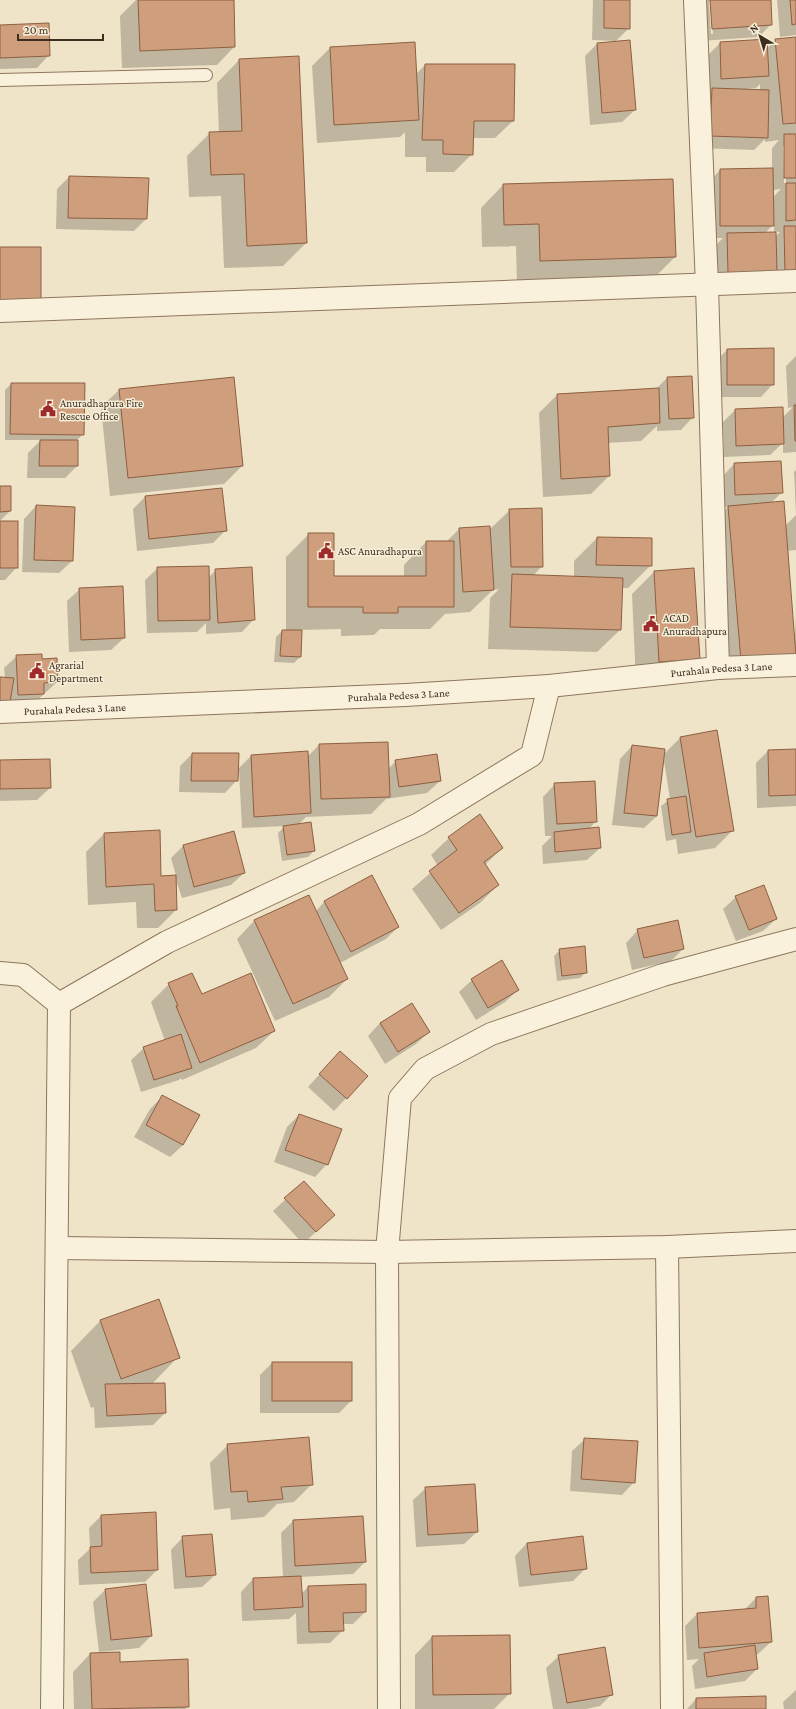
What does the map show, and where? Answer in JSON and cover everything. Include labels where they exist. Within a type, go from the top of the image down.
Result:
[{"type":"street","points":[[695,0],[707,285],[718,668]]},
{"type":"street","points":[[0,311],[796,281]]},
{"type":"street","name":"Purahala Pedesa 3 Lane","points":[[0,712],[406,695],[549,686],[718,668],[796,665]]},
{"type":"street","points":[[59,1004],[167,942],[419,824],[532,755],[549,686]]},
{"type":"street","points":[[389,1709],[387,1252],[400,1098],[425,1068],[491,1034],[663,975],[796,939]]},
{"type":"street","points":[[0,974],[23,975],[59,1004]]},
{"type":"street","points":[[52,1709],[58,1248],[59,1004]]},
{"type":"street","points":[[58,1248],[387,1252],[667,1247],[796,1241]]},
{"type":"street","points":[[667,1247],[672,1709]]},
{"type":"lane","points":[[0,80],[206,75]]},
{"type":"building","points":[[138,0],[234,0],[235,47],[140,51]]},
{"type":"building","points":[[604,0],[630,0],[630,29],[604,28]]},
{"type":"building","points":[[710,0],[771,0],[772,25],[712,29]]},
{"type":"building","points":[[790,0],[796,0],[796,24],[792,25]]},
{"type":"building","points":[[49,23],[50,56],[0,58],[0,25]]},
{"type":"building","points":[[796,37],[796,123],[783,124],[775,39]]},
{"type":"building","points":[[767,39],[769,76],[721,79],[720,42]]},
{"type":"building","points":[[630,40],[636,110],[602,113],[597,43]]},
{"type":"building","points":[[415,42],[419,120],[334,125],[330,47]]},
{"type":"building","points":[[299,56],[307,243],[247,246],[244,174],[211,175],[209,132],[242,131],[239,59]]},
{"type":"building","points":[[425,64],[515,64],[514,121],[474,121],[473,155],[443,154],[443,140],[422,140]]},
{"type":"building","points":[[712,88],[769,90],[768,138],[710,136]]},
{"type":"building","points":[[784,134],[796,134],[796,178],[784,178]]},
{"type":"building","points":[[773,168],[774,226],[720,226],[720,169]]},
{"type":"building","points":[[69,176],[149,178],[147,219],[68,218]]},
{"type":"building","points":[[673,179],[676,257],[540,261],[539,224],[504,225],[503,184]]},
{"type":"building","points":[[786,183],[796,183],[796,220],[786,221]]},
{"type":"building","points":[[784,226],[796,226],[796,273],[785,274]]},
{"type":"building","points":[[776,232],[777,272],[728,273],[727,233]]},
{"type":"building","points":[[0,247],[41,247],[41,301],[0,302]]},
{"type":"building","points":[[774,348],[774,385],[727,385],[727,349]]},
{"type":"building","points":[[692,376],[694,418],[669,419],[667,377]]},
{"type":"building","points":[[234,377],[243,466],[128,478],[119,389]]},
{"type":"building","name":"Anuradhapura Fire Rescue Office","points":[[11,383],[85,383],[84,435],[10,434]]},
{"type":"building","points":[[659,388],[660,423],[608,427],[610,476],[561,479],[557,394]]},
{"type":"building","points":[[794,405],[796,405],[796,441],[795,441]]},
{"type":"building","points":[[783,407],[784,444],[736,446],[735,409]]},
{"type":"building","name":"Anuradhapura Fire Rescue Office","points":[[40,440],[78,440],[78,466],[39,466]]},
{"type":"building","points":[[781,461],[783,493],[735,495],[734,463]]},
{"type":"building","points":[[0,486],[11,486],[11,511],[0,512]]},
{"type":"building","points":[[222,488],[227,531],[149,539],[145,496]]},
{"type":"building","points":[[784,501],[796,656],[741,661],[728,506]]},
{"type":"building","points":[[36,505],[75,507],[73,561],[34,560]]},
{"type":"building","points":[[542,508],[543,567],[511,567],[509,509]]},
{"type":"building","points":[[0,521],[18,521],[18,568],[0,568]]},
{"type":"building","points":[[490,526],[494,590],[463,592],[459,528]]},
{"type":"building","points":[[308,533],[334,533],[334,576],[426,576],[426,541],[454,541],[454,607],[398,607],[398,613],[363,613],[363,607],[308,607]]},
{"type":"building","points":[[597,537],[652,538],[652,566],[596,565]]},
{"type":"building","points":[[209,566],[210,620],[158,621],[157,567]]},
{"type":"building","points":[[252,567],[255,620],[218,623],[215,569]]},
{"type":"building","points":[[694,568],[700,659],[659,662],[654,571]]},
{"type":"building","points":[[512,574],[623,578],[621,630],[510,627]]},
{"type":"building","points":[[123,586],[125,638],[81,640],[79,588]]},
{"type":"building","points":[[282,630],[302,630],[301,657],[280,656]]},
{"type":"building","name":"Agrarial Department","points":[[42,654],[42,659],[57,658],[58,682],[44,683],[44,694],[18,695],[16,655]]},
{"type":"building","points":[[0,677],[14,678],[10,702],[0,701]]},
{"type":"building","points":[[717,730],[734,831],[696,837],[680,737]]},
{"type":"building","points":[[388,742],[390,797],[321,799],[319,744]]},
{"type":"building","points":[[632,745],[665,749],[657,816],[624,813]]},
{"type":"building","points":[[796,749],[796,795],[769,796],[768,750]]},
{"type":"building","points":[[308,751],[311,813],[254,817],[251,755]]},
{"type":"building","points":[[192,753],[239,753],[238,781],[191,781]]},
{"type":"building","points":[[437,754],[441,781],[399,787],[395,760]]},
{"type":"building","points":[[50,759],[51,788],[0,789],[0,760]]},
{"type":"building","points":[[595,781],[597,822],[557,824],[554,783]]},
{"type":"building","points":[[686,796],[691,832],[672,835],[667,799]]},
{"type":"building","points":[[480,814],[503,848],[484,862],[499,885],[459,913],[429,871],[457,850],[448,837]]},
{"type":"building","points":[[311,822],[315,851],[287,855],[283,826]]},
{"type":"building","points":[[599,827],[601,848],[555,852],[554,832]]},
{"type":"building","points":[[160,830],[161,876],[176,875],[177,910],[155,911],[154,884],[106,887],[104,833]]},
{"type":"building","points":[[234,831],[245,873],[194,887],[183,845]]},
{"type":"building","points":[[372,875],[399,927],[351,952],[324,901]]},
{"type":"building","points":[[764,885],[777,919],[749,930],[735,896]]},
{"type":"building","points":[[309,895],[348,979],[293,1004],[254,920]]},
{"type":"building","points":[[678,920],[684,949],[644,958],[637,929]]},
{"type":"building","points":[[585,946],[587,973],[562,976],[559,949]]},
{"type":"building","points":[[502,960],[519,990],[488,1008],[471,979]]},
{"type":"building","points":[[192,973],[202,994],[251,973],[275,1031],[200,1063],[168,983]]},
{"type":"building","points":[[412,1003],[430,1032],[398,1052],[380,1023]]},
{"type":"building","points":[[181,1034],[192,1068],[154,1080],[143,1047]]},
{"type":"building","points":[[340,1051],[368,1076],[347,1099],[319,1074]]},
{"type":"building","points":[[162,1095],[200,1115],[183,1145],[146,1125]]},
{"type":"building","points":[[299,1114],[342,1129],[328,1165],[285,1150]]},
{"type":"building","points":[[304,1181],[335,1215],[316,1232],[284,1198]]},
{"type":"building","points":[[159,1299],[180,1358],[121,1379],[100,1320]]},
{"type":"building","points":[[272,1362],[352,1362],[352,1401],[272,1401]]},
{"type":"building","points":[[165,1383],[166,1413],[107,1416],[105,1384]]},
{"type":"building","points":[[309,1437],[313,1485],[281,1487],[283,1499],[248,1502],[247,1491],[231,1492],[227,1444]]},
{"type":"building","points":[[584,1438],[638,1441],[635,1483],[581,1479]]},
{"type":"building","points":[[475,1484],[478,1532],[428,1535],[425,1487]]},
{"type":"building","points":[[156,1512],[158,1570],[91,1573],[90,1547],[102,1546],[101,1515]]},
{"type":"building","points":[[363,1516],[366,1562],[295,1566],[293,1520]]},
{"type":"building","points":[[212,1534],[216,1575],[186,1577],[182,1536]]},
{"type":"building","points":[[583,1536],[587,1569],[531,1575],[527,1543]]},
{"type":"building","points":[[301,1576],[303,1607],[254,1610],[253,1578]]},
{"type":"building","points":[[146,1584],[152,1636],[111,1640],[105,1589]]},
{"type":"building","points":[[366,1584],[366,1612],[343,1613],[344,1631],[309,1632],[308,1586]]},
{"type":"building","points":[[768,1596],[772,1642],[699,1648],[697,1613],[756,1608],[756,1597]]},
{"type":"building","points":[[510,1635],[511,1694],[433,1695],[432,1636]]},
{"type":"building","points":[[755,1645],[758,1669],[707,1677],[704,1653]]},
{"type":"building","points":[[605,1647],[613,1695],[567,1703],[558,1655]]},
{"type":"building","points":[[120,1652],[120,1662],[188,1659],[189,1707],[92,1709],[90,1653]]},
{"type":"building","points":[[766,1696],[766,1709],[696,1709],[696,1698]]},
{"type":"place","name":"Anuradhapura Fire Rescue Office","points":[[48,409]]},
{"type":"place","name":"ASC Anuradhapura","points":[[326,551]]},
{"type":"place","name":"ACAD Anuradhapura","points":[[651,624]]},
{"type":"place","name":"Agrarial Department","points":[[37,671]]}]
